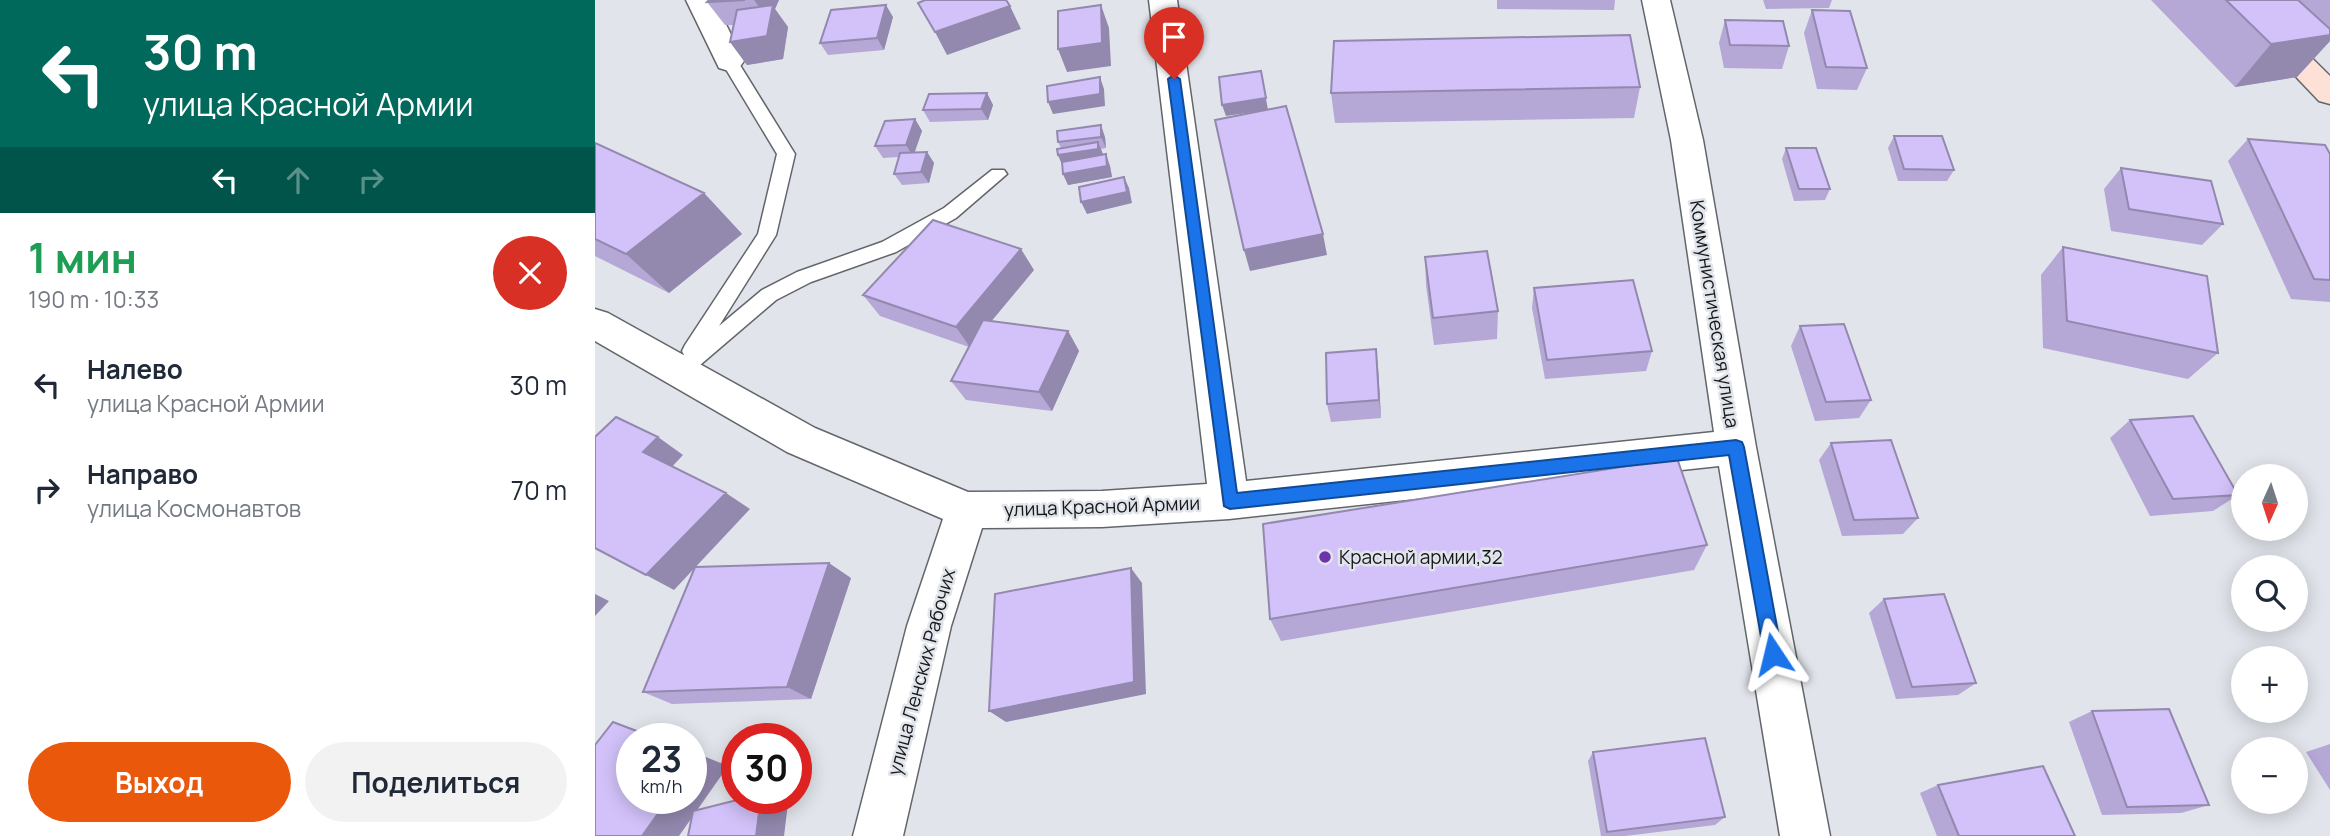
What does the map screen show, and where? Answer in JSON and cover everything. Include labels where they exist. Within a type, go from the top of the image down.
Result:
[{"type":"main road","points":[[2237,0],[2330,94]]},
{"type":"street","points":[[700,0],[729,61]]},
{"type":"street","points":[[1163,0],[1230,501]]},
{"type":"street","name":"Коммунистическая улица","points":[[1656,0],[1687,140],[1736,447],[1805,836]]},
{"type":"street","name":"улица Красной Армии","points":[[595,323],[801,440],[967,510],[1102,509],[1230,501],[1736,447]]},
{"type":"street","name":"улица Ленских Рабочих","points":[[878,836],[929,626],[967,510]]},
{"type":"lane","points":[[679,371],[767,235],[786,154],[729,61]]},
{"type":"lane","points":[[679,371],[769,295],[804,277],[889,247],[950,214],[998,174]]},
{"type":"building","points":[[709,0],[745,0],[707,2]]},
{"type":"building","points":[[925,0],[1006,0],[1010,6],[935,32],[918,3]]},
{"type":"building","points":[[2226,0],[2298,0],[2330,29],[2330,35],[2271,44]]},
{"type":"building","points":[[773,5],[767,36],[730,42],[737,10]]},
{"type":"building","points":[[886,5],[877,38],[820,43],[831,10]]},
{"type":"building","points":[[1101,5],[1102,43],[1058,49],[1058,11]]},
{"type":"building","points":[[1812,10],[1850,11],[1867,68],[1826,67]]},
{"type":"building","points":[[1725,20],[1783,21],[1789,46],[1730,45]]},
{"type":"building","points":[[1630,35],[1640,87],[1331,93],[1334,41]]},
{"type":"building","points":[[1261,71],[1266,98],[1222,105],[1219,77]]},
{"type":"building","points":[[1100,77],[1100,94],[1048,102],[1047,86]]},
{"type":"building","points":[[987,93],[981,109],[923,110],[929,94]]},
{"type":"building","points":[[1286,106],[1323,234],[1244,250],[1215,120]]},
{"type":"building","points":[[915,119],[906,145],[875,146],[885,121]]},
{"type":"building","points":[[1101,125],[1101,137],[1058,142],[1057,131]]},
{"type":"building","points":[[1894,136],[1942,136],[1954,170],[1904,169]]},
{"type":"building","points":[[2248,139],[2325,145],[2330,154],[2330,280],[2314,279]]},
{"type":"building","points":[[1098,142],[1098,149],[1058,155],[1057,149]]},
{"type":"building","points":[[595,143],[704,193],[626,254],[595,239]]},
{"type":"building","points":[[1786,148],[1816,148],[1830,189],[1799,189]]},
{"type":"building","points":[[927,152],[921,172],[894,174],[900,153]]},
{"type":"building","points":[[1106,154],[1107,166],[1063,174],[1062,162]]},
{"type":"building","points":[[2121,168],[2211,181],[2223,224],[2129,209]]},
{"type":"building","points":[[1124,177],[1127,192],[1081,202],[1079,187]]},
{"type":"building","points":[[933,220],[1021,249],[956,327],[863,295]]},
{"type":"building","points":[[2063,247],[2207,276],[2218,353],[2067,321]]},
{"type":"building","points":[[1487,251],[1498,311],[1433,318],[1425,257]]},
{"type":"building","points":[[1633,280],[1652,351],[1547,360],[1534,288]]},
{"type":"building","points":[[983,320],[1068,331],[1039,392],[951,381]]},
{"type":"building","points":[[1844,324],[1871,400],[1826,402],[1800,326]]},
{"type":"building","points":[[1376,349],[1379,400],[1327,404],[1326,353]]},
{"type":"building","points":[[2193,416],[2231,483],[2231,495],[2173,499],[2130,420]]},
{"type":"building","points":[[616,417],[658,437],[643,452],[726,493],[646,575],[595,548],[595,437]]},
{"type":"building","points":[[1891,440],[1918,518],[1854,520],[1831,443]]},
{"type":"building","points":[[1677,458],[1707,545],[1270,619],[1263,524]]},
{"type":"building","points":[[829,563],[787,687],[643,692],[695,567]]},
{"type":"building","points":[[1131,568],[1134,682],[989,711],[995,594]]},
{"type":"building","points":[[1944,594],[1976,683],[1912,687],[1884,599]]},
{"type":"building","points":[[2169,709],[2209,805],[2127,807],[2092,711]]},
{"type":"building","points":[[613,722],[616,723],[616,814],[658,814],[642,836],[595,836],[595,745]]},
{"type":"building","points":[[1705,738],[1725,817],[1607,832],[1593,752]]},
{"type":"building","points":[[2043,766],[2075,836],[1959,836],[1938,785]]},
{"type":"building","points":[[721,804],[721,814],[759,814],[756,836],[688,836],[692,814],[707,814],[707,808]]},
{"type":"place","name":"Красной армии,32","points":[[1325,557]]},
{"type":"route","points":[[1174,79],[1230,501],[1736,447],[1773,654]]}]
